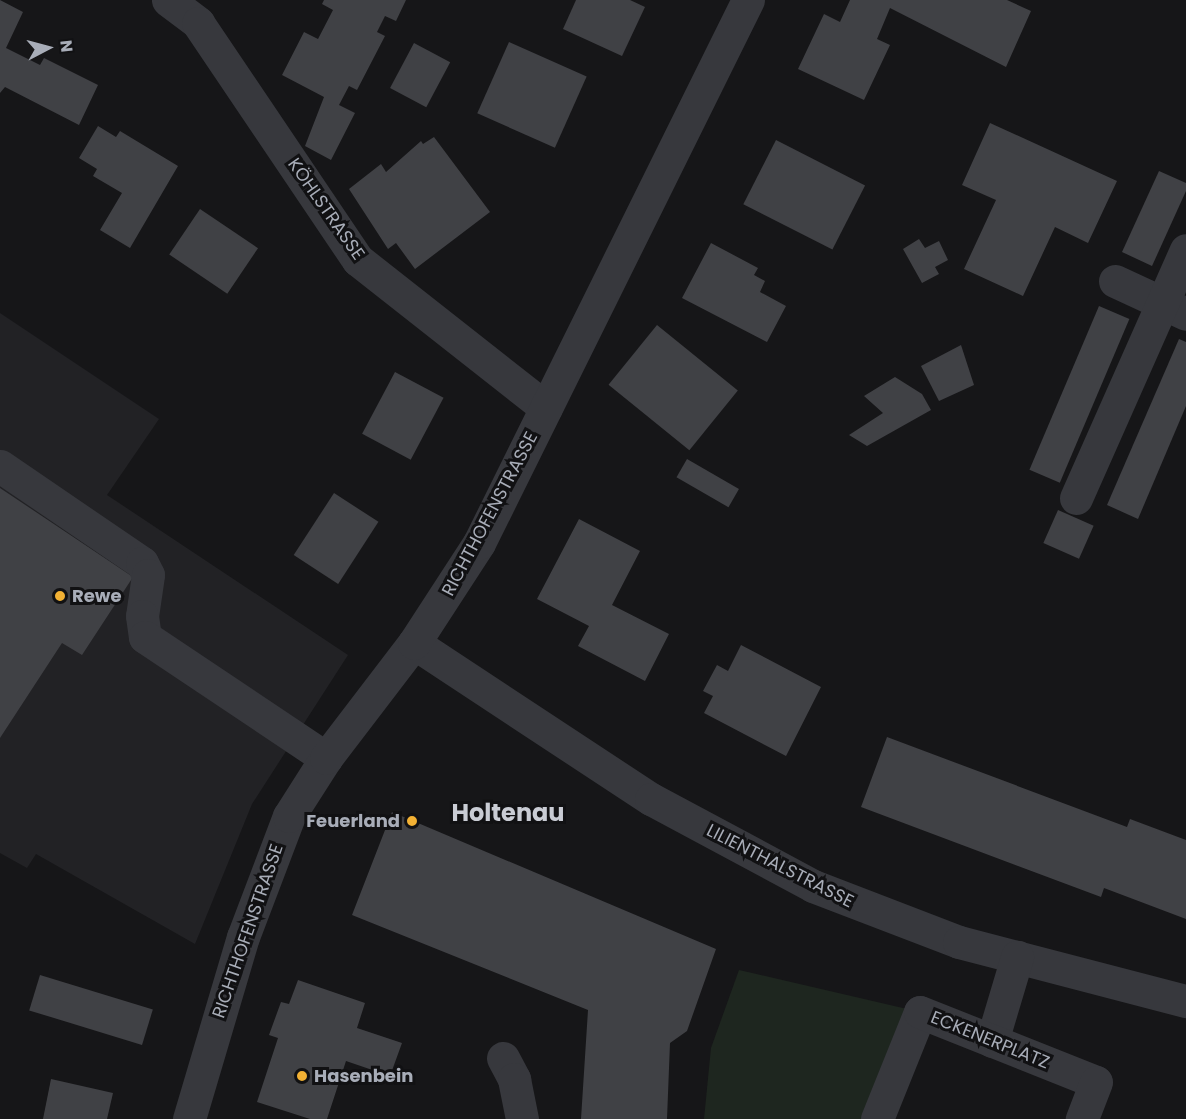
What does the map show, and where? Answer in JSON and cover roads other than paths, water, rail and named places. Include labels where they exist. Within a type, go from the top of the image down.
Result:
[{"type":"street","name":"KÖHLSTRASSE","points":[[168,0],[198,23],[358,260],[546,408]]},
{"type":"street","name":"RICHTHOFENSTRASSE","points":[[189,1119],[270,859],[301,794],[414,643],[478,543],[748,0]]},
{"type":"street","points":[[1076,498],[1174,308],[1186,250]]},
{"type":"street","points":[[1115,281],[1174,308]]},
{"type":"street","points":[[0,466],[142,563],[148,575],[142,616],[145,637],[326,758]]},
{"type":"street","name":"LILIENTHALSTRASSE","points":[[414,643],[651,799],[766,861],[855,905],[1017,957],[1186,1001]]},
{"type":"street","points":[[992,1041],[1017,957]]},
{"type":"street","name":"ECKENERPLATZ","points":[[877,1119],[920,1012],[1096,1082],[1082,1119]]},
{"type":"street","points":[[503,1058],[514,1079],[522,1119]]},
{"type":"place","name":"Rewe","points":[[60,596]]},
{"type":"place","name":"Feuerland","points":[[412,821]]},
{"type":"place","name":"Hasenbein","points":[[302,1076]]},
{"type":"district","name":"Holtenau","points":[[508,813]]}]
